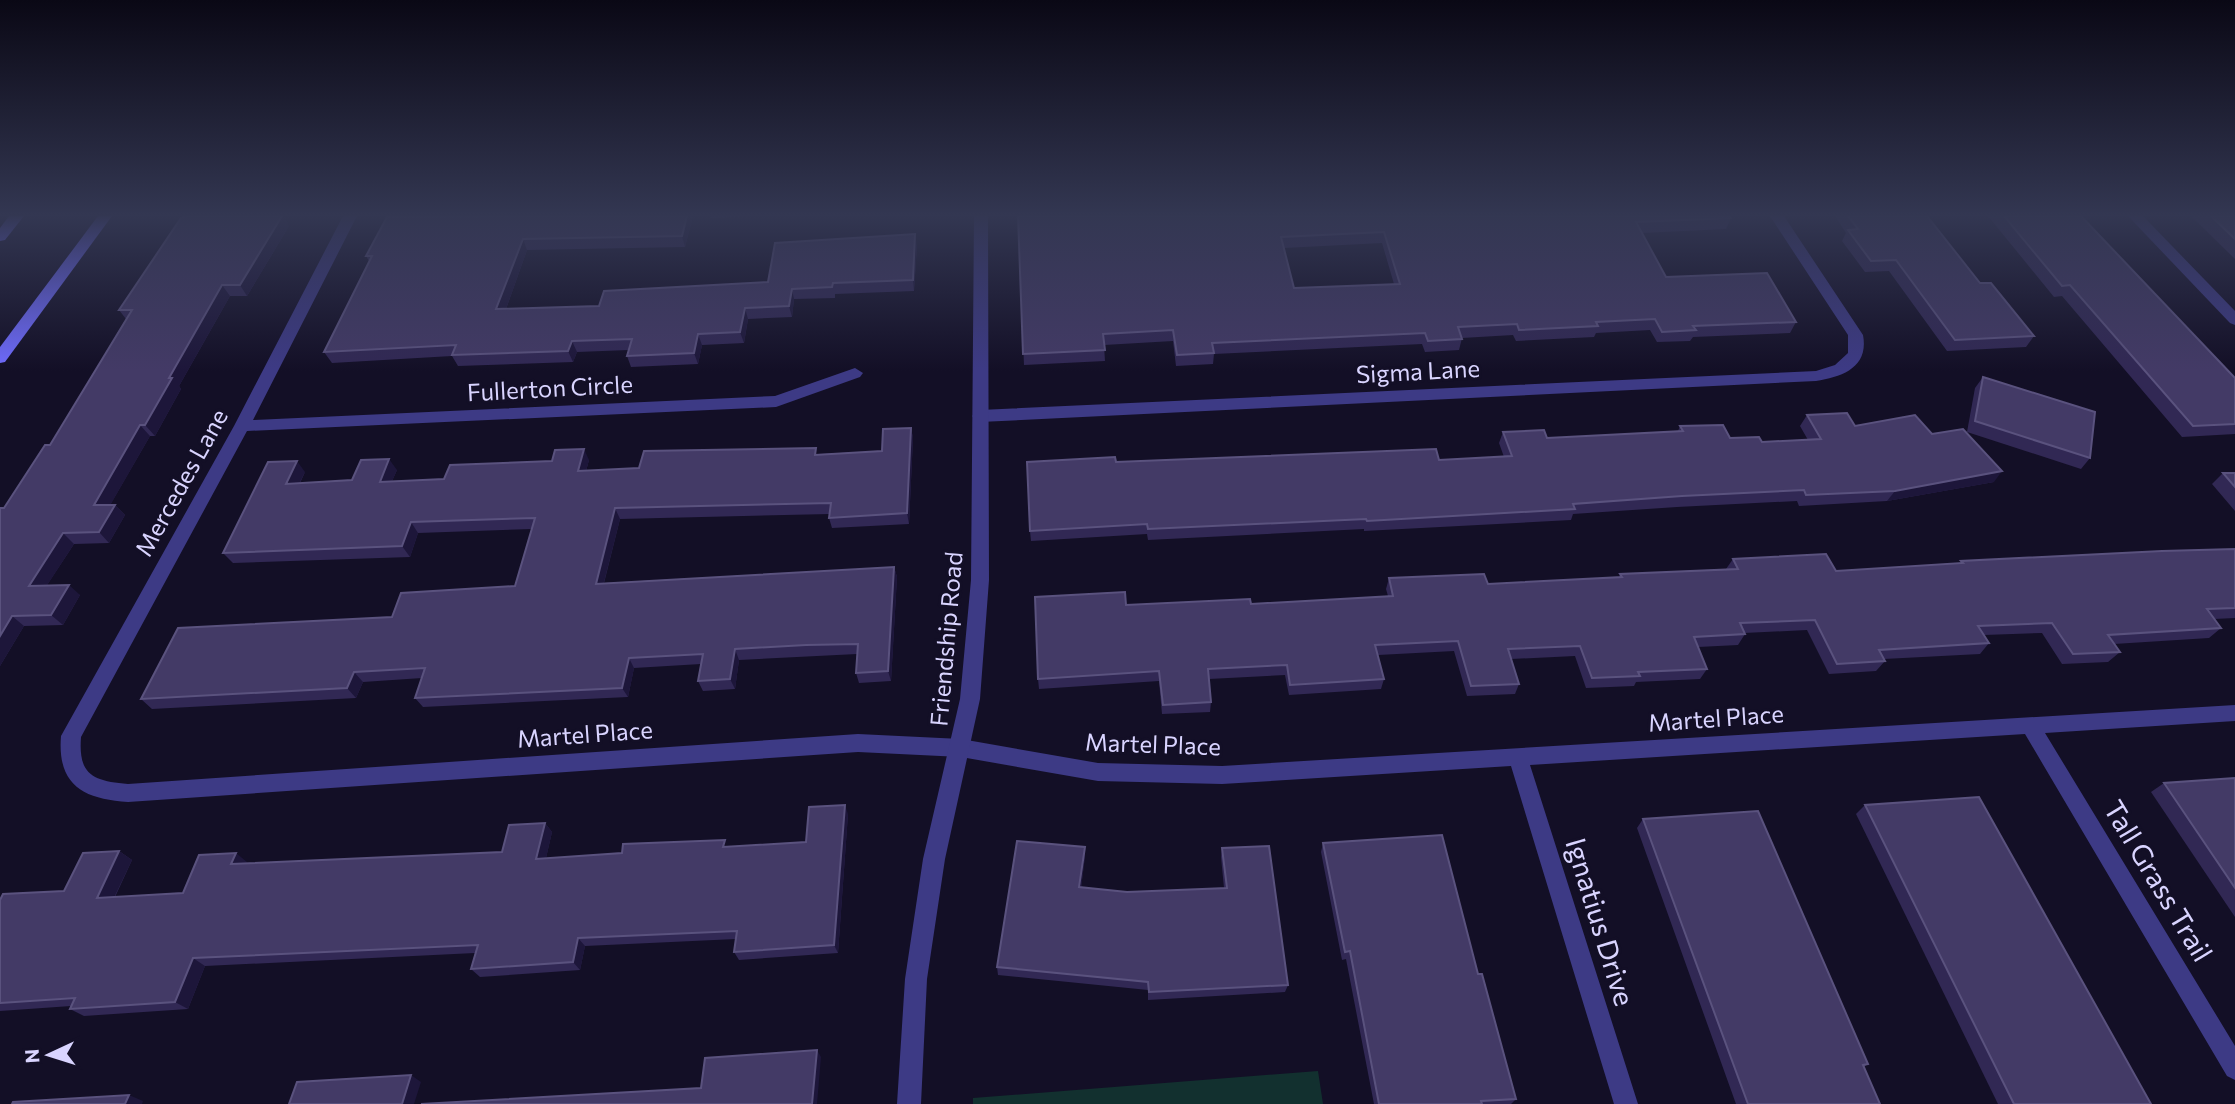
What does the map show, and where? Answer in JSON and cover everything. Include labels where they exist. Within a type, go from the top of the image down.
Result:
[{"type":"main road","points":[[0,358],[67,268]]},
{"type":"street","name":"Mercedes Lane","points":[[75,774],[69,750],[78,722],[242,426],[323,268]]},
{"type":"street","name":"Friendship Road","points":[[909,1104],[916,979],[933,859],[961,748],[970,699],[980,580],[981,268]]},
{"type":"street","name":"Sigma Lane","points":[[980,416],[1815,376],[1835,372],[1853,360],[1858,348],[1852,328],[1812,268]]},
{"type":"street","points":[[2185,268],[2235,320]]},
{"type":"street","name":"Fullerton Circle","points":[[242,426],[776,401],[856,373]]},
{"type":"street","name":"Martel Place","points":[[75,774],[96,789],[128,793],[858,743],[961,748],[1098,772],[1208,774],[2235,713]]},
{"type":"street","name":"Tall Grass Trail","points":[[2030,726],[2235,1068]]},
{"type":"street","name":"Ignatius Drive","points":[[1518,757],[1626,1104]]},
{"type":"green space","points":[[1318,1071],[1323,1104],[973,1104],[973,1098]]},
{"type":"building","points":[[148,268],[251,268],[240,285],[222,285],[145,425],[140,425],[94,505],[115,505],[99,532],[63,533],[29,586],[69,585],[51,615],[12,616],[0,636],[0,508],[4,508],[45,445],[50,445],[132,310],[119,310]]},
{"type":"building","points":[[366,268],[512,268],[496,309],[599,306],[604,291],[768,282],[771,268],[914,268],[913,280],[833,283],[832,287],[792,289],[789,306],[745,308],[740,332],[698,334],[694,353],[627,356],[632,339],[572,341],[568,351],[452,355],[456,345],[324,352]]},
{"type":"building","points":[[1020,268],[1289,268],[1294,288],[1400,284],[1395,268],[1661,268],[1666,277],[1767,273],[1796,322],[1693,326],[1696,330],[1662,332],[1655,319],[1596,322],[1598,326],[1519,330],[1517,324],[1458,327],[1462,339],[1428,341],[1425,333],[1212,343],[1214,353],[1177,355],[1173,330],[1103,334],[1105,350],[1023,354]]},
{"type":"building","points":[[1902,268],[1968,268],[1980,283],[1991,283],[2034,336],[1955,340]]},
{"type":"building","points":[[2047,268],[2130,268],[2235,378],[2235,424],[2193,426],[2070,285],[2062,286]]},
{"type":"building","points":[[1983,377],[2095,412],[2090,458],[1975,421]]},
{"type":"building","points":[[1847,413],[1855,426],[1915,415],[1932,434],[1963,429],[2002,471],[1895,491],[1806,495],[1804,490],[1682,496],[1573,504],[1575,509],[1367,521],[1148,529],[1147,524],[1030,531],[1027,462],[1115,457],[1116,462],[1436,449],[1439,460],[1512,456],[1503,432],[1544,430],[1547,438],[1683,431],[1680,426],[1723,425],[1730,438],[1759,437],[1762,442],[1821,439],[1807,415]]},
{"type":"building","points":[[911,428],[907,513],[829,518],[831,503],[615,508],[596,584],[894,567],[888,671],[856,673],[858,644],[806,645],[735,649],[730,679],[698,681],[703,654],[629,658],[622,688],[415,698],[425,668],[354,672],[347,688],[141,699],[178,628],[392,617],[401,593],[515,586],[535,518],[411,522],[402,546],[223,553],[268,462],[297,461],[286,484],[352,480],[361,460],[389,459],[380,482],[444,479],[450,465],[552,461],[555,450],[584,449],[578,471],[639,468],[644,451],[816,448],[815,455],[882,451],[883,429]]},
{"type":"building","points":[[2223,473],[2235,473],[2235,487]]},
{"type":"building","points":[[2235,549],[2235,608],[2207,609],[2221,628],[2108,635],[2120,652],[2073,654],[2052,623],[1978,626],[1989,643],[1879,650],[1885,661],[1837,664],[1815,620],[1740,623],[1745,634],[1694,637],[1707,669],[1638,672],[1640,676],[1592,678],[1580,646],[1508,649],[1519,684],[1471,686],[1458,641],[1375,645],[1384,679],[1290,685],[1287,665],[1208,669],[1211,702],[1163,705],[1159,671],[1038,679],[1035,597],[1125,592],[1126,605],[1250,599],[1251,604],[1393,596],[1389,578],[1484,574],[1488,584],[1738,569],[1733,559],[1826,554],[1836,571],[1963,563],[1961,561]]},
{"type":"building","points":[[2235,778],[2235,888],[2164,783]]},
{"type":"building","points":[[1979,797],[2151,1104],[2014,1104],[1865,805]]},
{"type":"building","points":[[845,805],[834,945],[734,952],[737,931],[578,938],[573,962],[471,969],[478,945],[193,958],[175,1002],[70,1009],[75,998],[0,1003],[0,900],[3,894],[64,891],[83,853],[119,851],[97,898],[183,893],[199,855],[236,853],[231,864],[502,852],[509,825],[545,823],[536,859],[622,853],[623,844],[725,840],[723,847],[806,842],[809,807]]},
{"type":"building","points":[[1758,811],[1868,1064],[1863,1065],[1880,1104],[1748,1104],[1643,819]]},
{"type":"building","points":[[1442,835],[1478,974],[1482,974],[1516,1099],[1481,1101],[1482,1104],[1379,1104],[1350,951],[1345,952],[1323,843]]},
{"type":"building","points":[[1017,841],[1085,847],[1079,887],[1127,892],[1227,888],[1222,848],[1269,846],[1288,985],[1149,992],[1148,982],[997,967]]},
{"type":"building","points":[[817,1050],[812,1104],[421,1104],[701,1088],[705,1058]]},
{"type":"building","points":[[411,1075],[402,1104],[289,1104],[297,1082]]},
{"type":"building","points":[[129,1095],[125,1104],[12,1104],[13,1102]]}]
